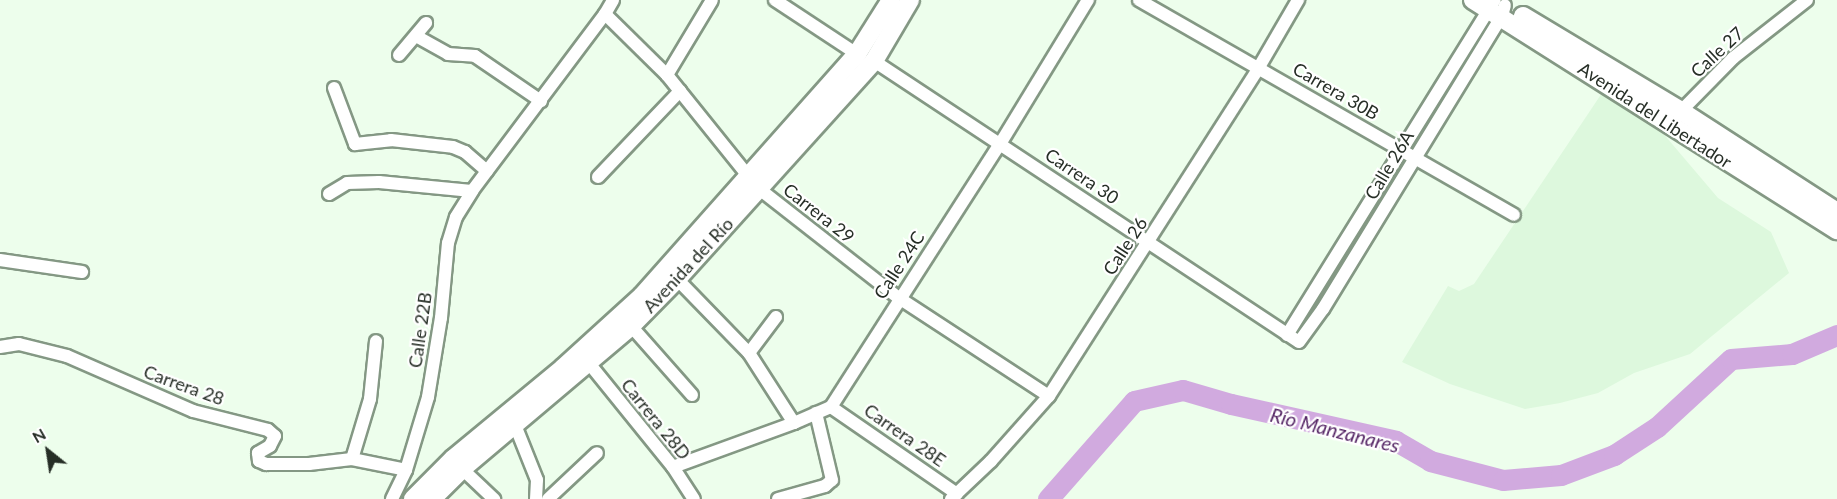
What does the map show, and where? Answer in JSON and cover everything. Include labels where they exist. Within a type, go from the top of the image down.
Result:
[{"type":"main road","name":"Avenida del Río","points":[[866,57],[891,0]]},
{"type":"main road","name":"Avenida del Río","points":[[413,499],[457,464],[642,296],[754,183],[866,57],[910,0]]},
{"type":"main road","name":"Avenida del Libertador","points":[[1473,0],[1498,6],[1681,111],[1807,202],[1837,230]]},
{"type":"main road","name":"Avenida del Libertador","points":[[1498,6],[1807,202],[1837,212]]},
{"type":"main road","name":"Avenida del Río","points":[[432,499],[457,464],[515,425],[631,326],[678,279],[754,183]]},
{"type":"street","name":"Calle 22B","points":[[392,499],[406,470],[428,397],[441,318],[448,243],[456,217],[472,191],[541,101],[613,0]]},
{"type":"street","points":[[667,75],[712,0]]},
{"type":"street","name":"Carrera 30","points":[[775,0],[1000,144],[1299,342]]},
{"type":"street","name":"Calle 24C","points":[[831,407],[1000,144],[1088,0]]},
{"type":"street","name":"Carrera 30B","points":[[1139,0],[1514,215]]},
{"type":"street","name":"Calle 26","points":[[954,497],[1049,396],[1149,242],[1259,67],[1298,0]]},
{"type":"street","name":"Calle 27","points":[[1681,111],[1733,58],[1807,0]]},
{"type":"street","name":"Calle 26A","points":[[1287,335],[1402,150],[1498,6]]},
{"type":"street","name":"Calle 26A","points":[[1299,342],[1323,309],[1415,157],[1498,6]]},
{"type":"street","name":"Carrera 29","points":[[605,14],[667,75],[754,183],[899,298],[1049,396]]},
{"type":"street","points":[[399,55],[426,23]]},
{"type":"street","points":[[416,36],[448,54],[475,56],[541,101]]},
{"type":"street","points":[[334,88],[355,144],[391,140],[453,147],[465,152],[487,171]]},
{"type":"street","points":[[598,177],[680,91]]},
{"type":"street","points":[[329,194],[347,183],[379,183],[472,191]]},
{"type":"street","points":[[0,260],[82,272]]},
{"type":"street","points":[[678,279],[749,353],[794,423]]},
{"type":"street","points":[[749,353],[776,317]]},
{"type":"street","points":[[631,326],[692,395]]},
{"type":"street","points":[[376,341],[370,399],[352,459],[406,470]]},
{"type":"street","name":"Carrera 28","points":[[0,347],[19,344],[67,356],[193,411],[268,430],[275,436],[270,446],[258,453],[259,461],[266,464],[309,464],[352,459]]},
{"type":"street","name":"Carrera 28D","points":[[588,362],[673,466],[694,499]]},
{"type":"street","points":[[673,466],[794,423],[831,407]]},
{"type":"street","name":"Carrera 28E","points":[[831,407],[954,497]]},
{"type":"street","points":[[778,499],[825,486],[832,480],[816,413]]},
{"type":"street","points":[[515,425],[537,480],[536,499]]},
{"type":"street","points":[[548,499],[597,453]]},
{"type":"street","points":[[457,464],[494,499]]},
{"type":"shaded area","points":[[1604,90],[1656,125],[1718,198],[1771,232],[1789,273],[1690,354],[1634,373],[1598,393],[1560,403],[1525,409],[1450,384],[1402,362],[1448,286],[1459,291],[1474,284]]},
{"type":"waterway","name":"Río Manzanares","points":[[1048,499],[1134,401],[1183,390],[1231,404],[1396,441],[1430,461],[1503,480],[1561,475],[1614,455],[1657,427],[1731,359],[1792,354],[1837,335]]}]
